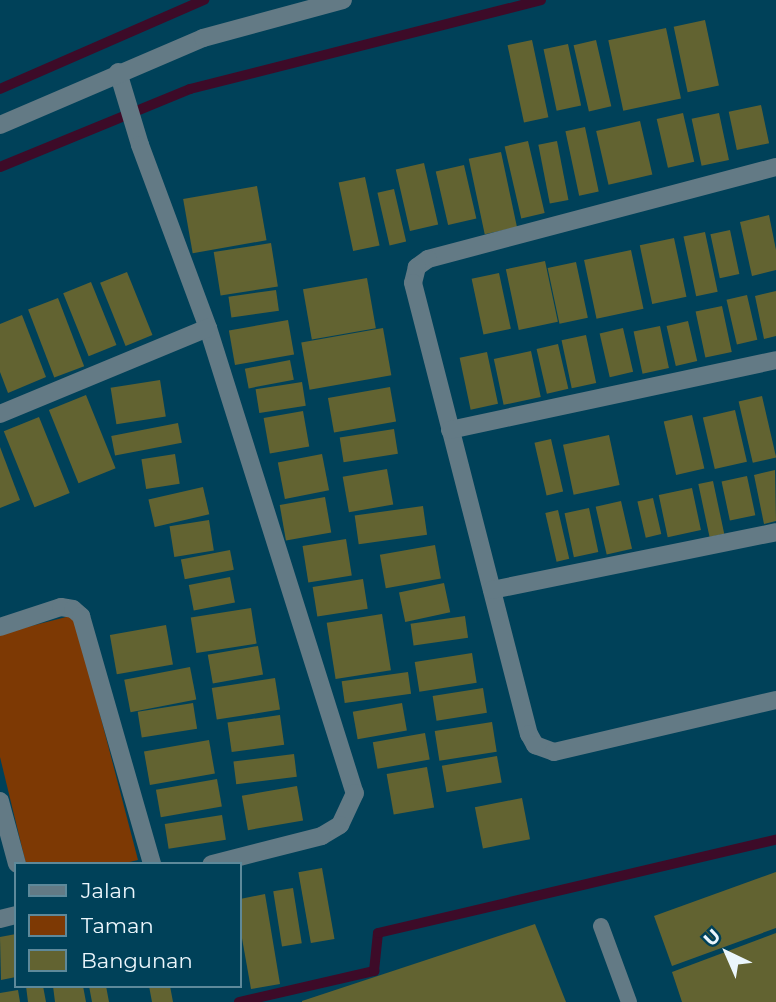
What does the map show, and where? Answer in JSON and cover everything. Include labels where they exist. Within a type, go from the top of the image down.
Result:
[{"type":"street","points":[[0,125],[118,72],[203,38],[343,0]]},
{"type":"street","points":[[118,72],[140,145],[208,328],[355,793],[340,825],[322,836],[220,862]]},
{"type":"street","points":[[776,167],[422,262],[414,272],[413,283],[529,734],[535,745],[545,751],[554,752],[776,700]]},
{"type":"street","points":[[0,414],[208,328]]},
{"type":"street","points":[[450,430],[776,360]]},
{"type":"street","points":[[492,590],[776,532]]},
{"type":"street","points":[[0,627],[61,607],[73,609],[82,615],[151,862]]},
{"type":"street","points":[[0,801],[16,862]]},
{"type":"lane","points":[[601,926],[629,1002]]},
{"type":"green space","points":[[74,615],[138,860],[26,862],[0,757],[0,634]]},
{"type":"building","points":[[705,20],[719,86],[688,92],[674,27]]},
{"type":"building","points":[[666,28],[681,98],[623,111],[608,40]]},
{"type":"building","points":[[532,40],[548,117],[524,122],[508,45]]},
{"type":"building","points":[[596,40],[611,106],[589,111],[574,45]]},
{"type":"building","points":[[568,44],[581,106],[557,111],[544,49]]},
{"type":"building","points":[[761,105],[769,143],[737,150],[729,112]]},
{"type":"building","points":[[683,113],[694,162],[668,168],[657,119]]},
{"type":"building","points":[[719,113],[729,160],[702,166],[692,119]]},
{"type":"building","points":[[640,121],[652,175],[609,185],[596,131]]},
{"type":"building","points":[[585,127],[599,192],[579,196],[565,131]]},
{"type":"building","points":[[528,141],[545,213],[521,219],[505,146]]},
{"type":"building","points":[[557,141],[568,200],[550,204],[538,145]]},
{"type":"building","points":[[501,152],[517,227],[485,234],[469,159]]},
{"type":"building","points":[[424,163],[438,224],[410,231],[396,170]]},
{"type":"building","points":[[464,165],[476,219],[448,225],[436,172]]},
{"type":"building","points":[[365,177],[380,245],[353,251],[339,183]]},
{"type":"building","points":[[257,186],[267,240],[193,253],[183,199]]},
{"type":"building","points":[[394,189],[406,242],[390,245],[377,193]]},
{"type":"building","points":[[769,215],[776,250],[776,270],[752,276],[740,222]]},
{"type":"building","points":[[730,230],[739,274],[720,278],[710,234]]},
{"type":"building","points":[[705,232],[718,292],[696,296],[683,237]]},
{"type":"building","points":[[674,238],[686,297],[652,304],[640,245]]},
{"type":"building","points":[[271,243],[278,286],[221,296],[214,252]]},
{"type":"building","points":[[631,250],[643,309],[597,319],[584,260]]},
{"type":"building","points":[[545,261],[558,322],[519,330],[506,269]]},
{"type":"building","points":[[576,262],[588,318],[559,324],[548,268]]},
{"type":"building","points":[[127,272],[152,335],[126,346],[100,283]]},
{"type":"building","points":[[499,273],[511,329],[483,335],[472,279]]},
{"type":"building","points":[[367,278],[376,328],[312,340],[303,289]]},
{"type":"building","points":[[91,282],[116,345],[89,356],[63,293]]},
{"type":"building","points":[[276,290],[279,311],[231,317],[228,297]]},
{"type":"building","points":[[776,291],[776,336],[764,339],[755,296]]},
{"type":"building","points":[[747,295],[757,340],[737,345],[727,300]]},
{"type":"building","points":[[58,298],[84,366],[54,378],[28,309]]},
{"type":"building","points":[[722,306],[732,352],[705,358],[696,312]]},
{"type":"building","points":[[22,315],[46,377],[8,393],[0,372],[0,324]]},
{"type":"building","points":[[288,320],[294,354],[235,365],[229,330]]},
{"type":"building","points":[[688,321],[697,361],[676,366],[667,326]]},
{"type":"building","points":[[660,326],[669,368],[643,374],[634,332]]},
{"type":"building","points":[[383,328],[391,375],[310,390],[301,342]]},
{"type":"building","points":[[623,328],[633,372],[610,377],[600,333]]},
{"type":"building","points":[[586,335],[596,383],[572,388],[562,340]]},
{"type":"building","points":[[558,344],[568,389],[547,394],[537,349]]},
{"type":"building","points":[[531,351],[541,397],[504,405],[494,359]]},
{"type":"building","points":[[487,352],[498,404],[471,410],[460,358]]},
{"type":"building","points":[[290,360],[294,380],[249,388],[245,369]]},
{"type":"building","points":[[160,380],[166,417],[116,424],[111,388]]},
{"type":"building","points":[[302,382],[306,406],[259,413],[256,389]]},
{"type":"building","points":[[390,387],[396,421],[334,432],[328,398]]},
{"type":"building","points":[[86,395],[116,468],[79,483],[49,410]]},
{"type":"building","points":[[762,396],[776,457],[753,463],[739,401]]},
{"type":"building","points":[[735,410],[747,462],[715,469],[703,417]]},
{"type":"building","points":[[303,411],[309,446],[270,453],[264,418]]},
{"type":"building","points":[[692,415],[704,469],[676,475],[664,422]]},
{"type":"building","points":[[39,417],[70,493],[34,507],[4,431]]},
{"type":"building","points":[[178,423],[182,443],[115,456],[111,436]]},
{"type":"building","points":[[394,429],[398,454],[344,462],[340,438]]},
{"type":"building","points":[[609,435],[620,485],[574,495],[563,445]]},
{"type":"building","points":[[551,439],[563,492],[547,495],[534,443]]},
{"type":"building","points":[[0,447],[20,500],[0,508]]},
{"type":"building","points":[[175,454],[180,484],[146,489],[141,459]]},
{"type":"building","points":[[322,454],[329,490],[285,499],[278,463]]},
{"type":"building","points":[[387,469],[393,504],[349,512],[343,477]]},
{"type":"building","points":[[775,470],[776,521],[764,524],[754,475]]},
{"type":"building","points":[[747,476],[755,515],[730,521],[722,481]]},
{"type":"building","points":[[713,481],[724,534],[710,537],[698,484]]},
{"type":"building","points":[[203,487],[209,514],[155,527],[148,500]]},
{"type":"building","points":[[692,488],[701,530],[668,537],[659,495]]},
{"type":"building","points":[[325,497],[331,532],[286,540],[280,505]]},
{"type":"building","points":[[653,498],[661,534],[646,538],[637,502]]},
{"type":"building","points":[[621,501],[632,549],[607,555],[596,507]]},
{"type":"building","points":[[423,506],[427,535],[359,544],[355,516]]},
{"type":"building","points":[[589,508],[598,552],[574,557],[565,513]]},
{"type":"building","points":[[558,510],[569,559],[557,562],[545,513]]},
{"type":"building","points":[[209,520],[214,551],[174,557],[169,526]]},
{"type":"building","points":[[346,539],[352,576],[308,582],[303,546]]},
{"type":"building","points":[[435,545],[441,578],[386,588],[380,555]]},
{"type":"building","points":[[230,550],[234,570],[185,579],[181,560]]},
{"type":"building","points":[[230,577],[235,603],[194,611],[189,585]]},
{"type":"building","points":[[363,579],[368,609],[317,617],[313,587]]},
{"type":"building","points":[[444,583],[450,612],[405,622],[399,593]]},
{"type":"building","points":[[251,608],[257,644],[196,653],[191,618]]},
{"type":"building","points":[[382,614],[391,670],[336,679],[327,623]]},
{"type":"building","points":[[465,616],[468,638],[414,645],[411,624]]},
{"type":"building","points":[[166,625],[173,664],[117,674],[110,635]]},
{"type":"building","points":[[258,646],[263,675],[213,683],[208,655]]},
{"type":"building","points":[[472,653],[477,683],[419,692],[415,662]]},
{"type":"building","points":[[190,667],[196,699],[131,712],[124,680]]},
{"type":"building","points":[[408,672],[411,694],[345,703],[342,681]]},
{"type":"building","points":[[275,678],[280,710],[217,720],[212,688]]},
{"type":"building","points":[[483,688],[487,713],[437,721],[433,696]]},
{"type":"building","points":[[193,703],[197,729],[142,737],[138,712]]},
{"type":"building","points":[[402,703],[407,731],[358,739],[353,712]]},
{"type":"building","points":[[280,715],[284,745],[232,752],[228,722]]},
{"type":"building","points":[[492,722],[497,752],[439,761],[435,731]]},
{"type":"building","points":[[425,733],[430,760],[377,769],[373,742]]},
{"type":"building","points":[[209,740],[215,773],[150,785],[144,751]]},
{"type":"building","points":[[294,754],[297,777],[236,784],[233,761]]},
{"type":"building","points":[[497,756],[502,783],[447,792],[442,766]]},
{"type":"building","points":[[427,767],[434,807],[394,814],[387,774]]},
{"type":"building","points":[[217,779],[222,807],[161,817],[156,790]]},
{"type":"building","points":[[297,786],[303,820],[248,830],[242,796]]},
{"type":"building","points":[[522,798],[530,839],[483,848],[475,807]]},
{"type":"building","points":[[222,815],[226,840],[169,849],[165,824]]},
{"type":"building","points":[[322,868],[335,939],[311,943],[298,872]]},
{"type":"building","points":[[776,872],[776,928],[672,966],[654,916]]},
{"type":"building","points":[[293,888],[302,943],[282,946],[273,891]]},
{"type":"building","points":[[265,894],[280,984],[251,989],[242,938],[242,899]]},
{"type":"building","points":[[535,924],[566,1002],[302,1002],[302,1001]]},
{"type":"building","points":[[776,933],[776,1002],[682,1002],[672,972]]},
{"type":"building","points":[[14,934],[14,977],[1,980],[0,937]]},
{"type":"building","points":[[26,988],[43,988],[46,1002],[28,1002]]},
{"type":"building","points":[[53,988],[83,988],[86,1002],[55,1002]]},
{"type":"building","points":[[89,988],[106,988],[109,1002],[92,1002]]},
{"type":"building","points":[[149,988],[170,988],[173,1002],[152,1002]]},
{"type":"building","points":[[18,990],[20,1002],[0,1002],[0,993]]},
{"type":"waterway","points":[[0,89],[204,0]]},
{"type":"waterway","points":[[0,167],[190,89],[541,0]]},
{"type":"waterway","points":[[239,1002],[374,971],[378,933],[776,840]]}]
